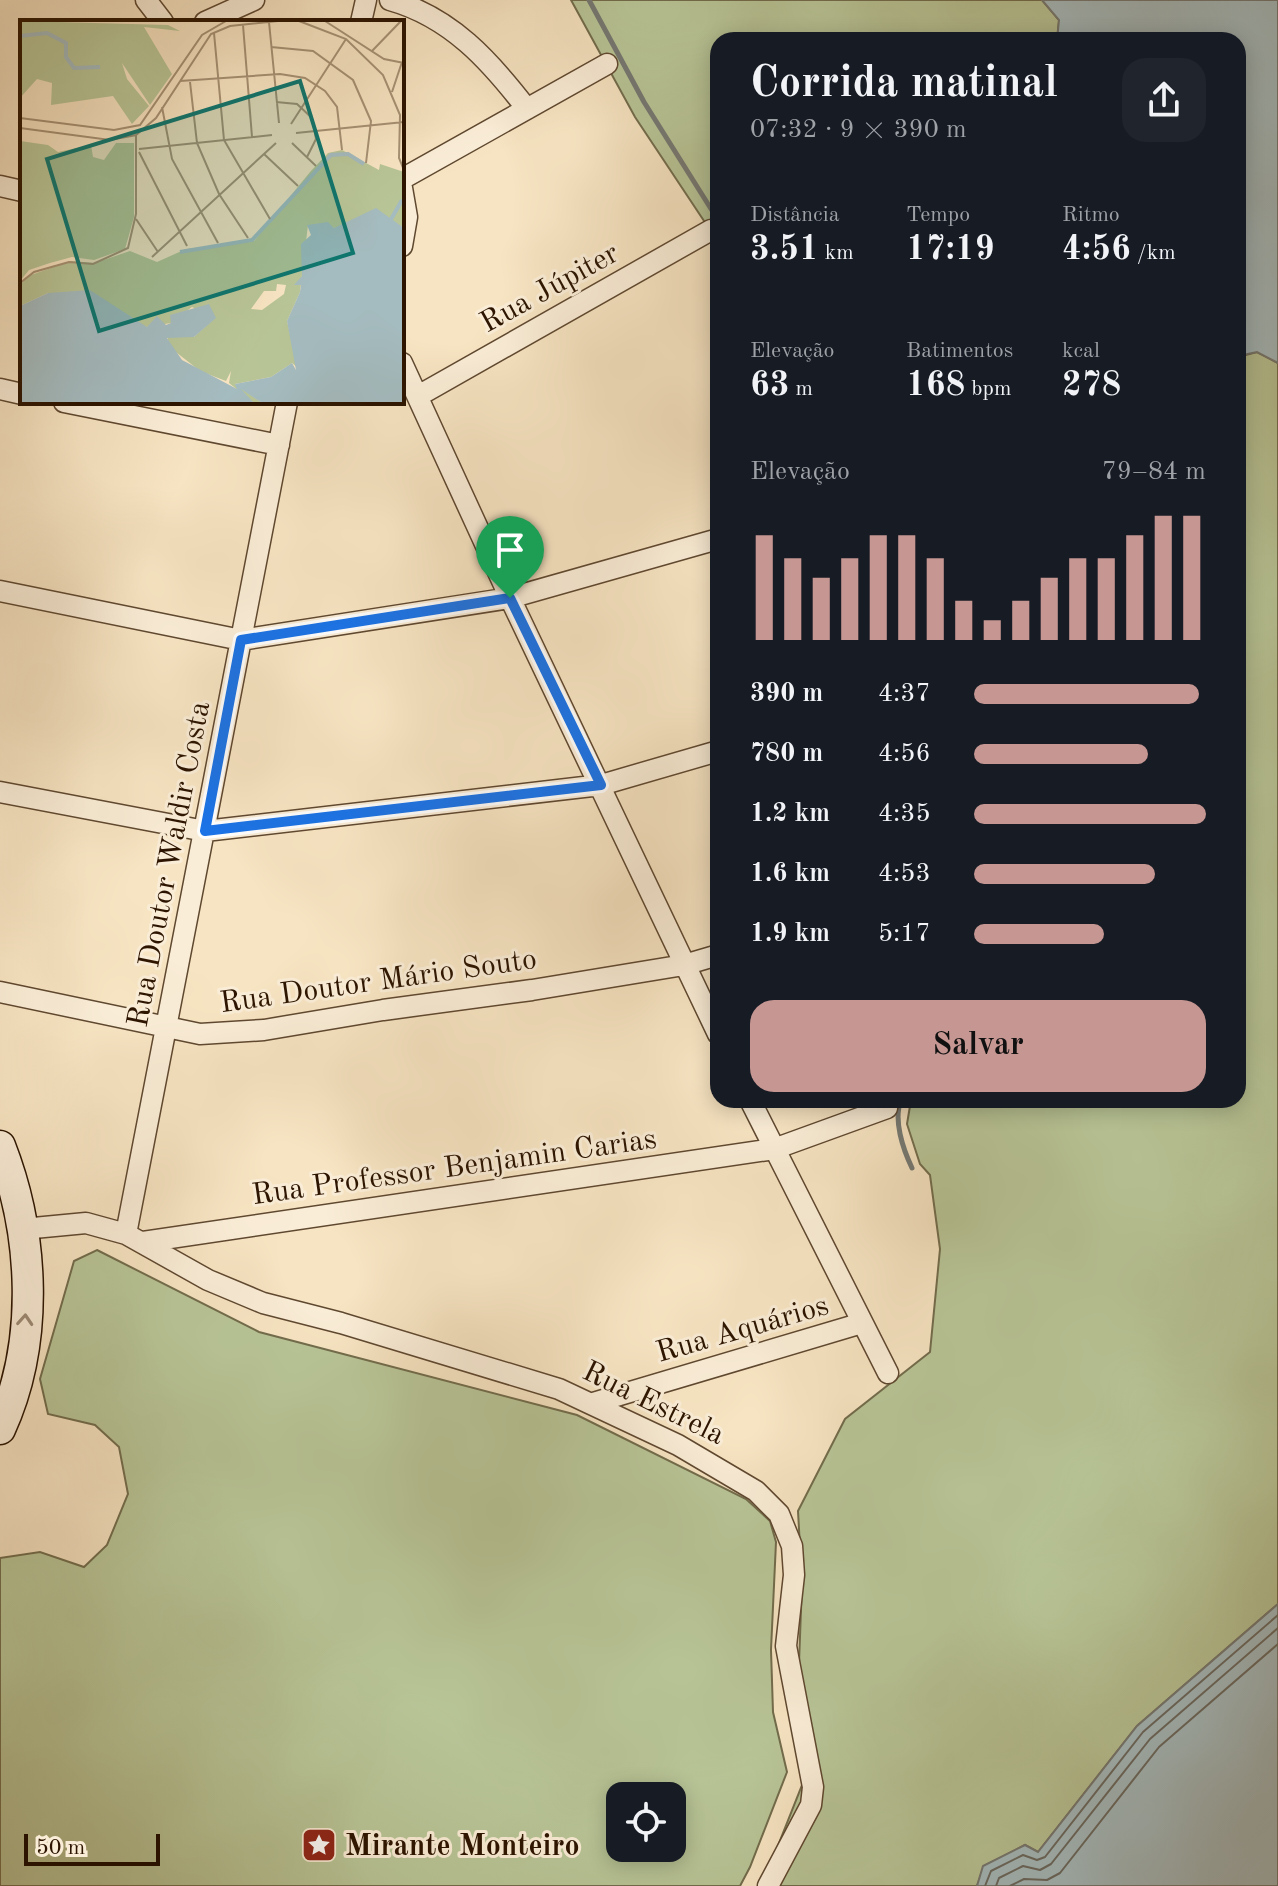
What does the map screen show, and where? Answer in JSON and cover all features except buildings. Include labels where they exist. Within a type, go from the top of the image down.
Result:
[{"type":"main road","points":[[0,1146],[11,1174],[23,1229],[27,1300],[17,1377],[0,1429]]},
{"type":"street","points":[[146,0],[161,20]]},
{"type":"street","points":[[209,20],[254,0]]},
{"type":"street","points":[[361,20],[366,0]]},
{"type":"street","points":[[390,0],[423,13],[473,46],[527,109]]},
{"type":"street","points":[[404,178],[607,64]]},
{"type":"street","points":[[0,186],[20,191]]},
{"type":"street","points":[[404,200],[407,217],[404,234]]},
{"type":"street","name":"Rua Júpiter","points":[[418,396],[710,231]]},
{"type":"street","points":[[404,367],[710,1018]]},
{"type":"street","points":[[0,389],[20,394]]},
{"type":"street","points":[[74,404],[279,445]]},
{"type":"street","name":"Rua Doutor Waldir Costa","points":[[134,1238],[167,1027],[287,404]]},
{"type":"street","points":[[0,591],[241,640],[510,598],[710,541]]},
{"type":"street","points":[[0,792],[205,831],[601,785],[710,753]]},
{"type":"street","name":"Rua Doutor Mário Souto","points":[[0,992],[200,1034],[264,1030],[684,965],[710,957]]},
{"type":"street","points":[[754,1108],[888,1373]]},
{"type":"street","name":"Rua Professor Benjamin Carias","points":[[134,1238],[774,1149],[887,1108]]},
{"type":"street","points":[[23,1229],[86,1223],[134,1238]]},
{"type":"street","name":"Rua Estrela","points":[[134,1238],[208,1280],[263,1303],[494,1368],[593,1403],[678,1445],[756,1491],[779,1514],[792,1546],[794,1575],[786,1646],[813,1787],[811,1805],[768,1886]]},
{"type":"street","name":"Rua Aquários","points":[[593,1403],[862,1323]]},
{"type":"green space","points":[[571,0],[1042,0],[1059,20],[1058,32],[710,32],[710,230],[635,117]]},
{"type":"green space","points":[[1257,352],[1278,363],[1278,1604],[1137,1726],[1038,1852],[1025,1845],[984,1866],[977,1886],[762,1886],[808,1770],[797,1717],[802,1583],[798,1511],[845,1419],[930,1352],[940,1249],[930,1175],[920,1164],[907,1124],[910,1108],[1246,1108],[1246,355]]},
{"type":"green space","points":[[97,1250],[259,1332],[577,1415],[746,1499],[770,1521],[776,1542],[771,1650],[773,1712],[787,1772],[740,1886],[0,1886],[0,1558],[40,1552],[84,1567],[107,1545],[128,1494],[119,1447],[95,1425],[48,1414],[40,1379],[74,1261]]},
{"type":"water","points":[[1042,0],[1278,0],[1278,363],[1257,352],[1246,354],[1246,32],[1058,32],[1059,20]]},
{"type":"water","points":[[1278,1604],[1278,1886],[977,1886],[983,1866],[1025,1845],[1038,1852],[1137,1726]]},
{"type":"waterway","points":[[589,0],[644,102],[710,207]]},
{"type":"waterway","points":[[899,1108],[902,1143],[912,1168]]},
{"type":"place","name":"Mirante Monteiro","points":[[319,1845]]},
{"type":"route","points":[[510,598],[601,785],[205,831],[241,640],[510,598]]}]
